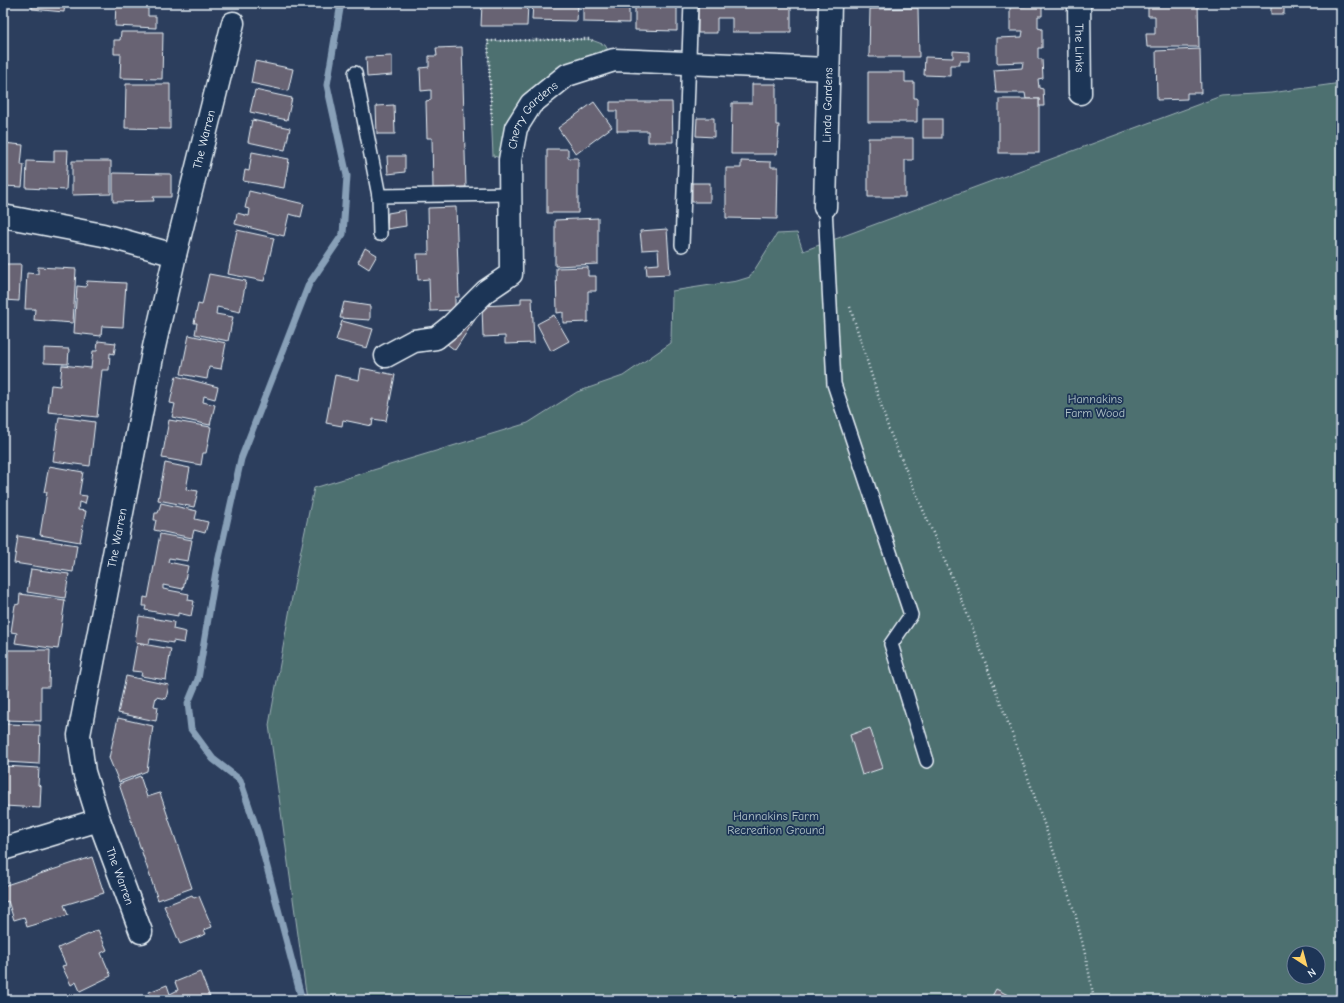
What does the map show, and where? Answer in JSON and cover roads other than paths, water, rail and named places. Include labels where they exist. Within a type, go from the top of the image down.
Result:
[{"type":"street","name":"Linda Gardens","points":[[825,207],[830,3]]},
{"type":"street","name":"The Links","points":[[1078,3],[1080,93]]},
{"type":"street","name":"The Warren","points":[[141,932],[99,820],[84,772],[79,735],[154,347],[175,255],[233,23]]},
{"type":"street","name":"Cherry Gardens","points":[[386,356],[414,341],[436,338],[451,326],[486,291],[511,274],[509,194],[510,160],[516,128],[531,104],[567,75],[614,60],[828,69]]},
{"type":"street","points":[[3,216],[103,235],[175,255]]},
{"type":"street","points":[[3,849],[99,820]]},
{"type":"lane","points":[[682,245],[691,3]]},
{"type":"lane","points":[[356,73],[379,196],[380,234]]},
{"type":"lane","points":[[379,196],[509,194]]},
{"type":"lane","points":[[825,207],[834,384],[911,615],[891,644],[927,761]]},
{"type":"waterway","points":[[302,1000],[258,833],[240,780],[213,759],[191,729],[188,703],[198,679],[216,571],[241,459],[309,284],[343,234],[347,176],[327,85],[341,3]]},
{"type":"park label","name":"Hannakins Farm Wood","points":[[1095,406]]},
{"type":"park label","name":"Hannakins Farm Recreation Ground","points":[[776,823]]}]
